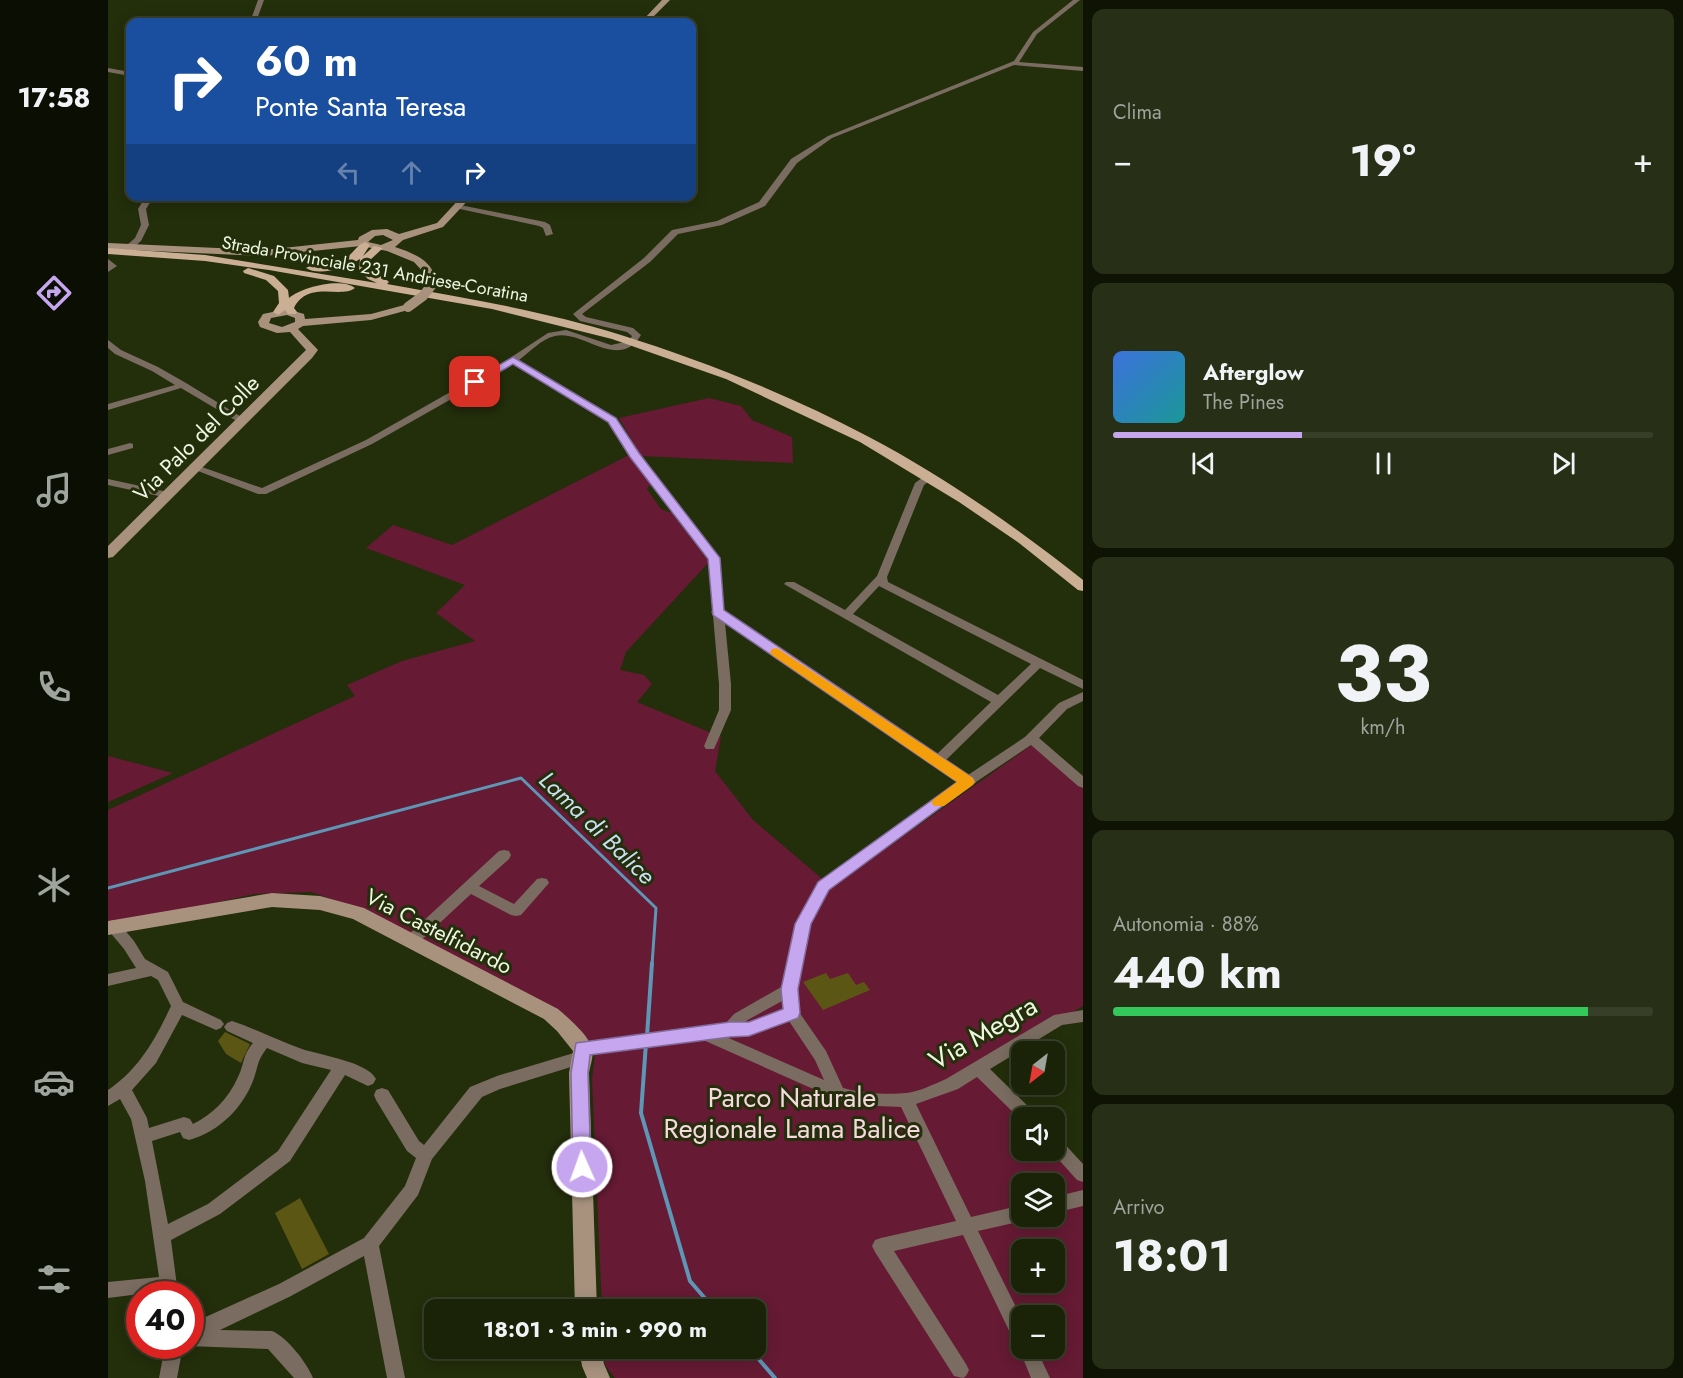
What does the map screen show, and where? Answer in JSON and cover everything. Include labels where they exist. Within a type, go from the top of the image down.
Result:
[{"type":"main road","points":[[110,251],[194,255],[314,269],[346,263],[361,254],[364,242]]},
{"type":"main road","points":[[381,248],[366,256],[362,264],[366,273],[381,281],[476,299],[513,310]]},
{"type":"main road","name":"Strada Provinciale 231 Andriese-Coratina","points":[[110,251],[135,257],[257,270],[482,309],[632,343]]},
{"type":"main road","name":"Strada Provinciale 231 Andriese-Coratina","points":[[110,251],[249,263],[513,310],[592,330],[719,373],[864,439],[930,477],[1024,540],[1083,587]]},
{"type":"main road","points":[[135,257],[265,276],[275,281],[284,293],[284,303],[278,312]]},
{"type":"main road","points":[[295,325],[289,308],[290,303],[311,291],[341,287],[482,309]]},
{"type":"street","points":[[254,18],[261,0]]},
{"type":"street","points":[[648,18],[666,0]]},
{"type":"street","points":[[195,468],[262,492],[369,442],[513,360],[549,335],[570,334],[612,349],[632,343],[637,335],[630,330],[583,319],[577,314],[647,260],[675,232],[719,223],[762,204],[794,160],[830,137],[1014,63],[1022,56],[1035,33],[1077,0]]},
{"type":"street","points":[[1014,63],[1083,69]]},
{"type":"street","points":[[108,70],[126,73]]},
{"type":"street","points":[[131,245],[138,239],[144,225],[140,211],[146,201]]},
{"type":"street","points":[[364,242],[372,233],[395,237],[434,229],[463,201]]},
{"type":"street","points":[[458,206],[542,224],[547,227],[549,234]]},
{"type":"street","points":[[381,248],[395,237]]},
{"type":"street","points":[[395,237],[407,255]]},
{"type":"street","points":[[110,251],[131,245],[264,253],[364,242],[407,255],[429,270],[431,275],[431,286],[423,296],[408,307],[371,316],[333,320],[295,325],[267,328],[263,322],[267,316],[278,312],[295,325]]},
{"type":"street","points":[[108,261],[114,266],[108,270]]},
{"type":"street","name":"Via Palo del Colle","points":[[108,554],[312,350],[295,325]]},
{"type":"street","points":[[108,343],[118,352],[183,385],[243,421]]},
{"type":"street","points":[[513,360],[612,420],[634,455],[714,558],[725,684],[725,710],[710,746]]},
{"type":"street","points":[[108,406],[183,385]]},
{"type":"street","points":[[109,449],[130,446]]},
{"type":"street","points":[[846,615],[882,577],[920,483],[930,477]]},
{"type":"street","points":[[108,482],[168,495]]},
{"type":"street","points":[[882,577],[883,584],[1083,686]]},
{"type":"street","points":[[790,584],[999,701]]},
{"type":"street","points":[[717,612],[968,782]]},
{"type":"street","points":[[938,761],[1039,663]]},
{"type":"street","points":[[838,1092],[821,1056],[792,1013],[790,989],[803,924],[823,886],[1031,738],[1063,706],[1083,696]]},
{"type":"street","points":[[1031,738],[1083,783]]},
{"type":"street","points":[[412,940],[504,855]]},
{"type":"street","points":[[469,887],[516,910],[542,882]]},
{"type":"street","name":"Via Castelfidardo","points":[[110,923],[272,900],[299,900],[339,907],[358,913],[412,940],[550,1014],[564,1025],[585,1051]]},
{"type":"street","points":[[110,923],[141,963],[158,973],[178,1006],[216,1024]]},
{"type":"street","points":[[108,980],[158,973]]},
{"type":"street","points":[[730,1029],[739,1017],[790,989]]},
{"type":"street","points":[[108,1099],[143,1072],[161,1043],[178,1006]]},
{"type":"street","points":[[204,1334],[219,1330],[370,1244],[412,1190],[425,1155],[476,1092],[585,1051],[730,1029],[749,1029],[792,1013]]},
{"type":"street","name":"Via Megra","points":[[704,1034],[854,1098],[906,1100],[952,1084],[1059,1019],[1083,1016]]},
{"type":"street","points":[[232,1027],[302,1056],[342,1066],[368,1079]]},
{"type":"street","points":[[144,1137],[184,1124],[189,1133],[220,1117],[246,1078],[251,1057],[264,1040]]},
{"type":"street","points":[[585,1051],[579,1073],[586,1299]]},
{"type":"street","points":[[162,1236],[214,1209],[284,1156],[342,1066]]},
{"type":"street","points":[[979,1068],[1018,1107]]},
{"type":"street","points":[[123,1089],[140,1118],[162,1236],[167,1281]]},
{"type":"street","points":[[382,1095],[413,1146],[425,1155]]},
{"type":"street","points":[[906,1100],[1011,1317]]},
{"type":"street","points":[[1065,1156],[1083,1175]]},
{"type":"street","points":[[1065,1202],[1083,1198]]},
{"type":"street","points":[[960,1370],[881,1246],[1011,1216]]},
{"type":"street","points":[[370,1244],[396,1378]]},
{"type":"street","points":[[108,1290],[126,1290]]},
{"type":"street","points":[[204,1331],[219,1330],[272,1340],[300,1370],[304,1378]]},
{"type":"street","points":[[169,1374],[172,1359]]},
{"type":"street","points":[[592,1359],[599,1378]]},
{"type":"street","points":[[1032,1359],[1041,1378]]},
{"type":"green space","points":[[709,398],[741,406],[752,420],[792,437],[793,463],[641,456],[619,418]]},
{"type":"green space","name":"Parco Naturale Regionale Lama Balice","points":[[629,455],[651,484],[647,489],[661,509],[672,513],[709,562],[626,652],[620,670],[644,675],[652,684],[637,702],[721,737],[715,771],[753,820],[832,887],[1033,744],[1083,787],[1083,1006],[1027,1041],[1011,1041],[1011,1051],[985,1067],[1014,1107],[1011,1107],[1011,1161],[1065,1161],[1065,1157],[1083,1168],[1083,1378],[615,1378],[605,1365],[605,1359],[766,1359],[766,1299],[602,1299],[592,1079],[596,1044],[360,909],[311,892],[254,894],[108,927],[108,810],[355,696],[347,685],[402,661],[475,641],[436,613],[465,585],[366,548],[393,525],[452,545]]},
{"type":"green space","points":[[108,756],[173,773],[108,802]]},
{"type":"building","points":[[826,973],[830,979],[848,973],[856,985],[864,982],[870,990],[823,1010],[803,982]]},
{"type":"building","points":[[225,1032],[250,1044],[241,1063],[226,1054],[218,1041]]},
{"type":"building","points":[[300,1198],[329,1254],[302,1269],[275,1213]]},
{"type":"waterway","name":"Lama di Balice","points":[[108,888],[521,778],[656,908],[652,965]]},
{"type":"waterway","name":"Lama di Balice","points":[[647,1036],[652,963]]},
{"type":"waterway","name":"Lama di Balice","points":[[646,1043],[641,1113],[690,1281],[706,1299]]},
{"type":"waterway","name":"Lama di Balice","points":[[759,1359],[775,1378]]},
{"type":"slow traffic","points":[[777,652],[968,782],[939,802]]},
{"type":"route","points":[[475,382],[513,360],[612,420],[634,455],[714,558],[717,612],[968,782],[823,886],[803,924],[790,989],[792,1013],[749,1029],[730,1029],[704,1034],[590,1046],[583,1049],[579,1073],[582,1167]]}]
